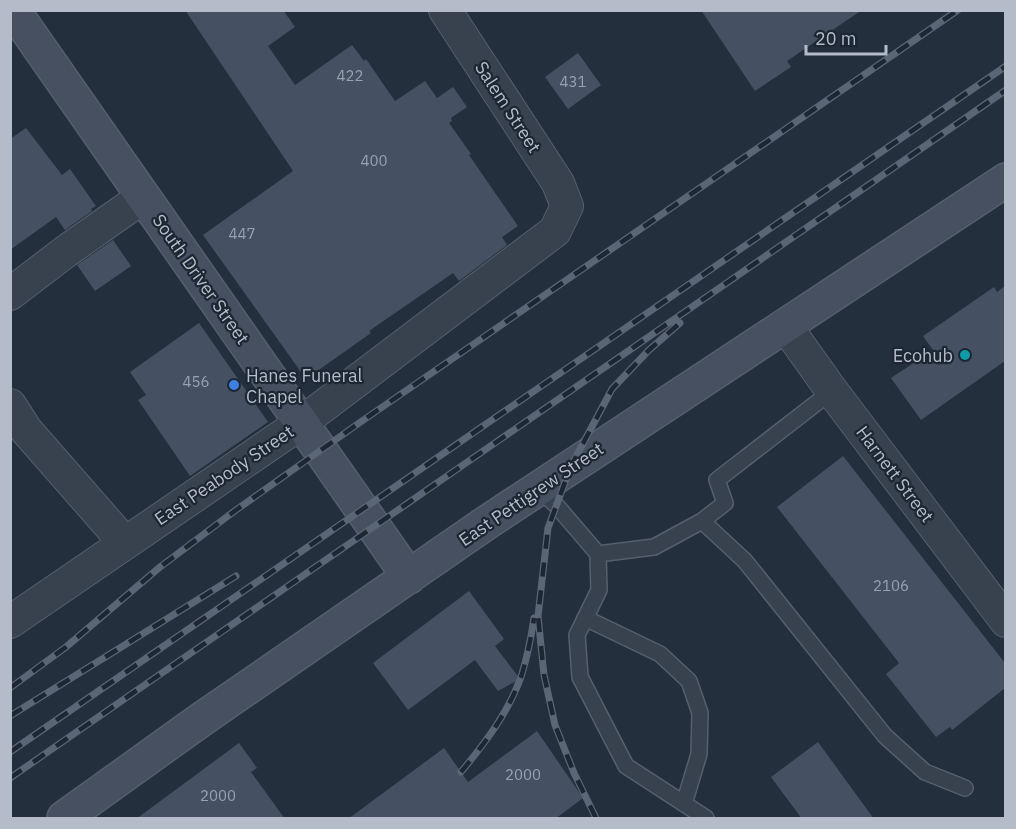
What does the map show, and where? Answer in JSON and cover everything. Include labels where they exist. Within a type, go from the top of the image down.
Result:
[{"type":"street","name":"South Driver Street","points":[[14,10],[409,577]]},
{"type":"street","name":"Salem Street","points":[[445,10],[558,183],[567,206]]},
{"type":"street","name":"East Pettigrew Street","points":[[64,819],[202,719],[538,488],[1005,180]]},
{"type":"street","points":[[10,294],[143,197]]},
{"type":"street","name":"East Peabody Street","points":[[10,622],[301,423],[536,248],[555,231],[567,206]]},
{"type":"street","name":"Harnett Street","points":[[785,325],[1005,621]]},
{"type":"street","points":[[10,405],[26,430],[125,543]]},
{"type":"lane","points":[[598,554],[654,548],[702,521],[725,503],[717,480],[832,391]]},
{"type":"lane","points":[[538,488],[556,505],[598,554],[599,590],[577,635],[580,677],[626,766],[706,819]]},
{"type":"lane","points":[[702,521],[744,561],[885,736],[925,772],[964,788]]},
{"type":"lane","points":[[585,618],[660,654],[688,681],[700,713],[699,754],[684,804]]},
{"type":"building","points":[[185,10],[283,10],[295,27],[268,46],[295,85],[352,45],[364,61],[366,59],[395,101],[425,81],[437,98],[453,87],[467,107],[451,118],[452,121],[449,123],[518,226],[502,237],[507,245],[459,281],[453,273],[369,331],[371,333],[306,379],[203,235],[293,171]]},
{"type":"building","points":[[701,10],[862,10],[787,61],[791,67],[755,91]]},
{"type":"building","points":[[578,53],[601,85],[568,109],[545,77]]},
{"type":"building","points":[[26,128],[62,175],[70,169],[96,206],[65,230],[56,217],[10,250],[10,139]]},
{"type":"building","points":[[113,240],[131,266],[95,291],[77,265]]},
{"type":"building","name":"Ecohub","points":[[1005,286],[1005,361],[921,420],[891,378],[933,350],[923,336],[994,287],[997,292]]},
{"type":"building","points":[[199,323],[268,422],[190,476],[138,400],[146,395],[130,372]]},
{"type":"building","points":[[843,456],[1005,663],[1005,688],[952,730],[950,727],[936,737],[886,674],[899,663],[777,507]]},
{"type":"building","points":[[469,591],[504,639],[495,646],[520,679],[498,691],[475,660],[408,710],[373,663]]},
{"type":"building","points":[[537,731],[583,798],[555,819],[348,819],[444,748],[468,782]]},
{"type":"building","points":[[818,742],[874,819],[802,819],[771,777]]},
{"type":"building","points":[[239,743],[257,768],[251,772],[285,819],[136,819]]},
{"type":"railway","points":[[10,688],[66,647],[160,567],[236,510],[958,10]]},
{"type":"railway","points":[[10,752],[1006,66]]},
{"type":"railway","points":[[10,778],[1006,90]]},
{"type":"railway","points":[[596,818],[574,773],[555,725],[544,675],[538,616],[548,528],[571,466],[612,389],[649,350],[680,323]]},
{"type":"railway","points":[[10,716],[236,576]]},
{"type":"railway","points":[[461,772],[479,750],[510,703],[525,663],[534,618]]},
{"type":"place","name":"Ecohub","points":[[965,355]]},
{"type":"place","name":"Hanes Funeral Chapel","points":[[234,385]]}]
